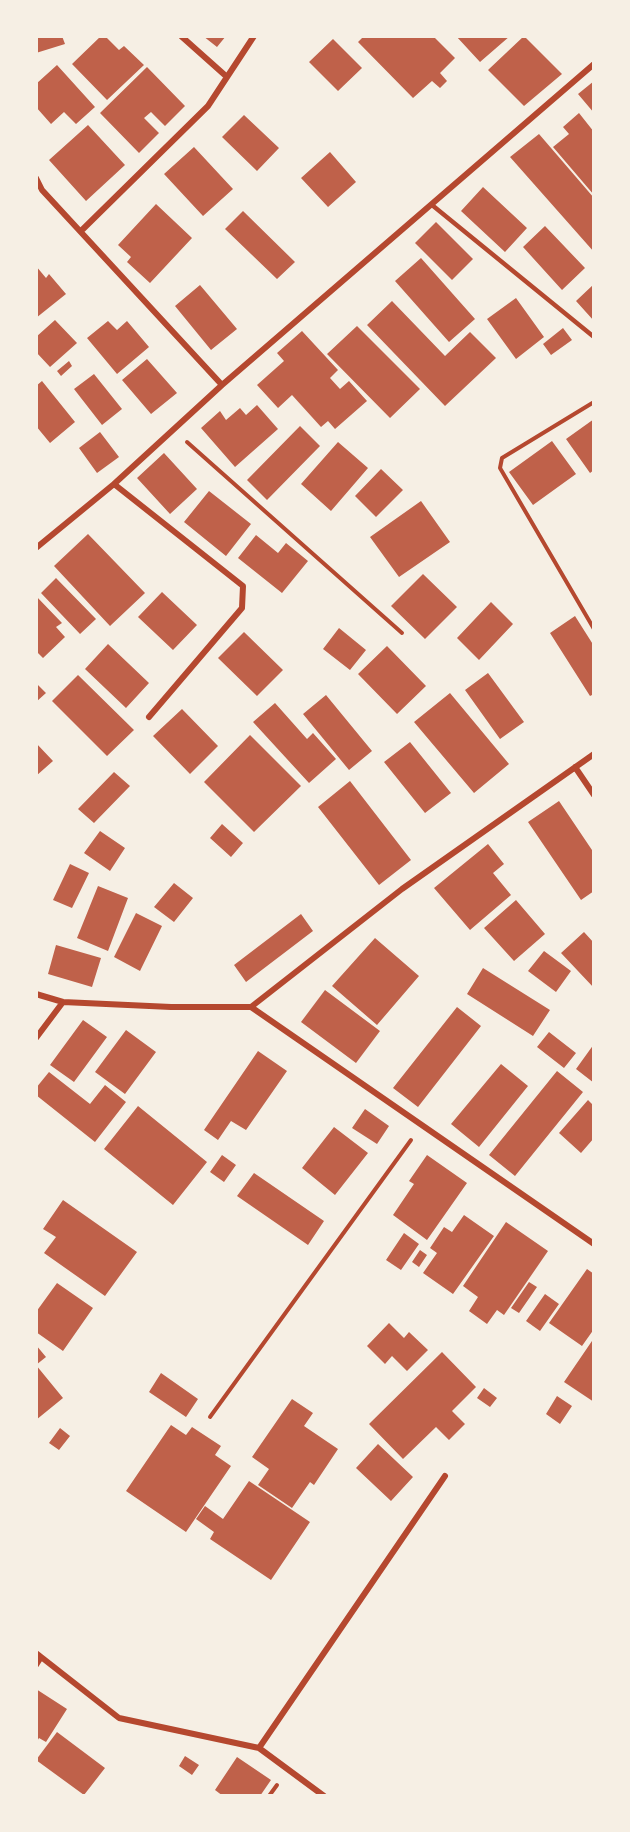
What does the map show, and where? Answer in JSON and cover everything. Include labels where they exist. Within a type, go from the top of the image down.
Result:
[{"type":"street","points":[[181,36],[227,77]]},
{"type":"street","points":[[81,231],[208,106],[254,36]]},
{"type":"street","points":[[36,549],[114,484],[222,385],[594,64]]},
{"type":"street","points":[[36,178],[42,190],[222,385]]},
{"type":"street","points":[[114,484],[243,586],[242,608],[149,717]]},
{"type":"street","points":[[251,1007],[402,889],[594,754]]},
{"type":"street","points":[[576,767],[594,795]]},
{"type":"street","points":[[36,994],[63,1002],[171,1007],[251,1007],[594,1244]]},
{"type":"street","points":[[36,1038],[63,1002]]},
{"type":"street","points":[[259,1748],[445,1476]]},
{"type":"street","points":[[36,1665],[39,1655],[119,1718],[259,1748],[324,1796]]},
{"type":"lane","points":[[432,205],[594,337]]},
{"type":"path","points":[[594,402],[502,458],[500,468],[594,629]]},
{"type":"path","points":[[173,430],[402,633]]},
{"type":"path","points":[[210,1417],[422,1125]]},
{"type":"building","points":[[36,36],[62,36],[65,44],[36,53]]},
{"type":"building","points":[[101,36],[105,36],[119,50],[124,46],[144,65],[107,100],[72,64]]},
{"type":"building","points":[[203,36],[226,36],[217,47]]},
{"type":"building","points":[[364,36],[433,36],[455,58],[440,73],[447,81],[440,88],[432,81],[413,98],[358,42]]},
{"type":"building","points":[[456,36],[510,36],[480,62]]},
{"type":"building","points":[[524,36],[562,74],[524,106],[488,70]]},
{"type":"building","points":[[333,39],[362,68],[338,91],[309,62]]},
{"type":"building","points":[[57,65],[95,107],[76,124],[64,112],[51,124],[36,107],[36,84]]},
{"type":"building","points":[[147,67],[185,106],[165,126],[151,112],[144,118],[159,133],[139,153],[100,113]]},
{"type":"building","points":[[594,81],[594,113],[578,94]]},
{"type":"building","points":[[579,113],[594,132],[594,161],[592,162],[594,165],[594,195],[553,147],[569,134],[563,127]]},
{"type":"building","points":[[244,115],[279,148],[257,171],[222,137]]},
{"type":"building","points":[[88,125],[125,165],[86,201],[49,160]]},
{"type":"building","points":[[539,134],[594,198],[594,252],[510,157]]},
{"type":"building","points":[[194,147],[233,189],[203,216],[164,174]]},
{"type":"building","points":[[330,152],[356,182],[328,207],[301,178]]},
{"type":"building","points":[[483,187],[527,228],[505,252],[461,211]]},
{"type":"building","points":[[156,204],[192,238],[150,283],[127,262],[131,257],[118,245]]},
{"type":"building","points":[[243,211],[295,262],[277,279],[225,229]]},
{"type":"building","points":[[436,222],[473,259],[452,280],[415,243]]},
{"type":"building","points":[[545,226],[585,268],[562,290],[523,247]]},
{"type":"building","points":[[421,258],[475,319],[449,342],[395,281]]},
{"type":"building","points":[[36,266],[46,278],[49,274],[66,294],[36,318]]},
{"type":"building","points":[[594,284],[594,321],[576,301]]},
{"type":"building","points":[[200,285],[237,329],[211,350],[175,306]]},
{"type":"building","points":[[516,298],[544,337],[516,359],[487,319]]},
{"type":"building","points":[[392,301],[445,356],[470,332],[496,358],[445,406],[367,325]]},
{"type":"building","points":[[55,320],[77,343],[50,367],[36,352],[36,337]]},
{"type":"building","points":[[108,321],[117,330],[127,321],[149,347],[117,374],[87,338]]},
{"type":"building","points":[[357,326],[420,389],[390,418],[327,354]]},
{"type":"building","points":[[563,328],[572,340],[551,355],[543,344]]},
{"type":"building","points":[[302,331],[338,370],[330,378],[340,389],[349,381],[367,401],[335,429],[328,421],[321,427],[292,395],[278,408],[257,385],[284,361],[277,353]]},
{"type":"building","points":[[147,359],[177,393],[151,414],[122,380]]},
{"type":"building","points":[[69,361],[72,366],[61,376],[57,371]]},
{"type":"building","points":[[94,374],[122,409],[102,425],[74,389]]},
{"type":"building","points":[[42,381],[75,422],[50,443],[36,426],[36,386]]},
{"type":"building","points":[[257,405],[278,429],[235,467],[201,428],[220,411],[226,420],[240,408],[246,415]]},
{"type":"building","points":[[594,419],[594,470],[590,473],[566,439]]},
{"type":"building","points":[[300,426],[320,446],[267,500],[247,480]]},
{"type":"building","points":[[100,432],[119,457],[97,473],[79,448]]},
{"type":"building","points":[[552,441],[576,474],[533,505],[509,472]]},
{"type":"building","points":[[338,442],[368,468],[331,511],[301,484]]},
{"type":"building","points":[[164,453],[197,489],[170,514],[137,478]]},
{"type":"building","points":[[381,469],[403,490],[376,517],[355,496]]},
{"type":"building","points":[[209,491],[251,524],[226,556],[184,522]]},
{"type":"building","points":[[421,501],[450,542],[399,577],[370,537]]},
{"type":"building","points":[[88,534],[145,593],[110,626],[54,566]]},
{"type":"building","points":[[256,535],[278,553],[286,543],[308,561],[282,593],[238,558]]},
{"type":"building","points":[[423,574],[457,607],[425,639],[391,606]]},
{"type":"building","points":[[56,578],[96,619],[80,634],[41,593]]},
{"type":"building","points":[[162,592],[197,625],[173,650],[138,617]]},
{"type":"building","points":[[36,596],[62,623],[56,627],[65,637],[43,658],[36,651]]},
{"type":"building","points":[[491,602],[513,624],[479,660],[457,638]]},
{"type":"building","points":[[575,616],[594,646],[594,694],[590,696],[550,633]]},
{"type":"building","points":[[339,628],[366,650],[350,670],[323,649]]},
{"type":"building","points":[[244,632],[283,670],[257,696],[218,658]]},
{"type":"building","points":[[108,644],[149,683],[126,708],[85,669]]},
{"type":"building","points":[[387,646],[426,686],[397,714],[358,674]]},
{"type":"building","points":[[488,673],[524,722],[500,739],[465,690]]},
{"type":"building","points":[[78,675],[134,730],[107,756],[52,701]]},
{"type":"building","points":[[36,683],[46,693],[36,702]]},
{"type":"building","points":[[450,693],[509,764],[474,793],[414,722]]},
{"type":"building","points":[[326,695],[372,751],[349,770],[303,714]]},
{"type":"building","points":[[275,703],[307,739],[313,733],[336,759],[309,783],[253,722]]},
{"type":"building","points":[[182,709],[218,746],[190,774],[153,736]]},
{"type":"building","points":[[250,735],[301,786],[254,832],[204,782]]},
{"type":"building","points":[[410,742],[451,793],[425,813],[384,762]]},
{"type":"building","points":[[36,743],[53,761],[36,776]]},
{"type":"building","points":[[114,772],[130,786],[94,823],[78,809]]},
{"type":"building","points":[[350,781],[411,860],[379,885],[318,807]]},
{"type":"building","points":[[559,801],[594,853],[594,891],[581,900],[528,822]]},
{"type":"building","points":[[222,824],[243,843],[231,857],[210,838]]},
{"type":"building","points":[[100,831],[125,848],[110,871],[84,853]]},
{"type":"building","points":[[488,844],[504,864],[493,873],[511,895],[470,930],[434,888]]},
{"type":"building","points":[[70,864],[89,873],[72,908],[53,900]]},
{"type":"building","points":[[174,883],[193,898],[174,922],[154,907]]},
{"type":"building","points":[[98,886],[128,898],[108,951],[77,938]]},
{"type":"building","points":[[516,900],[545,934],[514,961],[484,928]]},
{"type":"building","points":[[136,913],[162,926],[140,971],[114,957]]},
{"type":"building","points":[[301,914],[313,931],[246,982],[234,965]]},
{"type":"building","points":[[584,932],[594,943],[594,988],[561,953]]},
{"type":"building","points":[[375,938],[419,976],[377,1025],[332,986]]},
{"type":"building","points":[[56,945],[101,958],[92,987],[48,974]]},
{"type":"building","points":[[544,951],[571,971],[556,992],[528,971]]},
{"type":"building","points":[[483,968],[550,1010],[533,1036],[467,994]]},
{"type":"building","points":[[325,990],[380,1031],[356,1063],[301,1022]]},
{"type":"building","points":[[457,1007],[481,1026],[418,1107],[393,1088]]},
{"type":"building","points":[[83,1020],[107,1037],[74,1082],[50,1065]]},
{"type":"building","points":[[126,1030],[156,1052],[125,1094],[95,1072]]},
{"type":"building","points":[[549,1032],[576,1053],[564,1068],[537,1047]]},
{"type":"building","points":[[594,1044],[594,1083],[576,1069]]},
{"type":"building","points":[[258,1051],[287,1071],[246,1130],[231,1121],[218,1140],[204,1130]]},
{"type":"building","points":[[501,1064],[528,1086],[479,1147],[451,1124]]},
{"type":"building","points":[[557,1071],[583,1092],[515,1176],[489,1155]]},
{"type":"building","points":[[49,1072],[90,1104],[105,1085],[126,1102],[95,1142],[36,1095],[36,1088]]},
{"type":"building","points":[[588,1100],[594,1106],[594,1138],[581,1153],[559,1133]]},
{"type":"building","points":[[138,1106],[207,1162],[173,1205],[104,1149]]},
{"type":"building","points":[[365,1109],[389,1126],[377,1144],[352,1128]]},
{"type":"building","points":[[334,1127],[368,1153],[335,1195],[302,1168]]},
{"type":"building","points":[[222,1155],[236,1165],[224,1182],[210,1172]]},
{"type":"building","points":[[427,1155],[467,1183],[427,1240],[393,1215],[414,1184],[409,1181]]},
{"type":"building","points":[[254,1173],[324,1221],[308,1245],[237,1196]]},
{"type":"building","points":[[63,1200],[137,1252],[105,1296],[44,1253],[56,1237],[43,1229]]},
{"type":"building","points":[[464,1215],[494,1236],[453,1294],[423,1273],[437,1253],[430,1248],[444,1227],[452,1232]]},
{"type":"building","points":[[506,1222],[548,1251],[504,1315],[497,1310],[487,1324],[469,1311],[478,1297],[463,1286]]},
{"type":"building","points":[[404,1233],[419,1244],[401,1270],[386,1260]]},
{"type":"building","points":[[420,1250],[427,1255],[419,1267],[412,1262]]},
{"type":"building","points":[[587,1269],[594,1274],[594,1329],[582,1346],[549,1323]]},
{"type":"building","points":[[529,1282],[537,1287],[519,1313],[511,1308]]},
{"type":"building","points":[[57,1283],[93,1308],[63,1351],[36,1332],[36,1312]]},
{"type":"building","points":[[545,1294],[559,1304],[540,1331],[526,1321]]},
{"type":"building","points":[[389,1323],[404,1338],[409,1332],[428,1350],[407,1371],[392,1356],[385,1364],[367,1346]]},
{"type":"building","points":[[594,1338],[594,1402],[564,1382]]},
{"type":"building","points":[[36,1345],[46,1357],[36,1365]]},
{"type":"building","points":[[442,1352],[476,1387],[452,1411],[465,1424],[449,1440],[436,1427],[403,1459],[369,1424]]},
{"type":"building","points":[[36,1365],[63,1398],[36,1420]]},
{"type":"building","points":[[161,1373],[198,1399],[186,1417],[149,1392]]},
{"type":"building","points":[[484,1388],[497,1398],[490,1407],[477,1398]]},
{"type":"building","points":[[557,1396],[572,1406],[560,1424],[546,1414]]},
{"type":"building","points":[[292,1399],[313,1413],[304,1426],[338,1449],[314,1485],[310,1482],[292,1508],[258,1485],[269,1469],[252,1457]]},
{"type":"building","points":[[171,1425],[186,1435],[192,1427],[221,1446],[215,1455],[231,1466],[186,1532],[126,1491]]},
{"type":"building","points":[[60,1428],[70,1436],[59,1450],[49,1443]]},
{"type":"building","points":[[378,1444],[413,1477],[391,1501],[356,1468]]},
{"type":"building","points":[[249,1481],[310,1522],[271,1580],[210,1539],[214,1532],[196,1519],[205,1506],[223,1519]]},
{"type":"building","points":[[36,1689],[67,1709],[46,1742],[39,1738],[36,1743]]},
{"type":"building","points":[[57,1732],[105,1768],[84,1795],[36,1760]]},
{"type":"building","points":[[185,1756],[199,1765],[192,1775],[179,1766]]},
{"type":"building","points":[[237,1757],[271,1780],[260,1796],[223,1796],[215,1790]]}]
